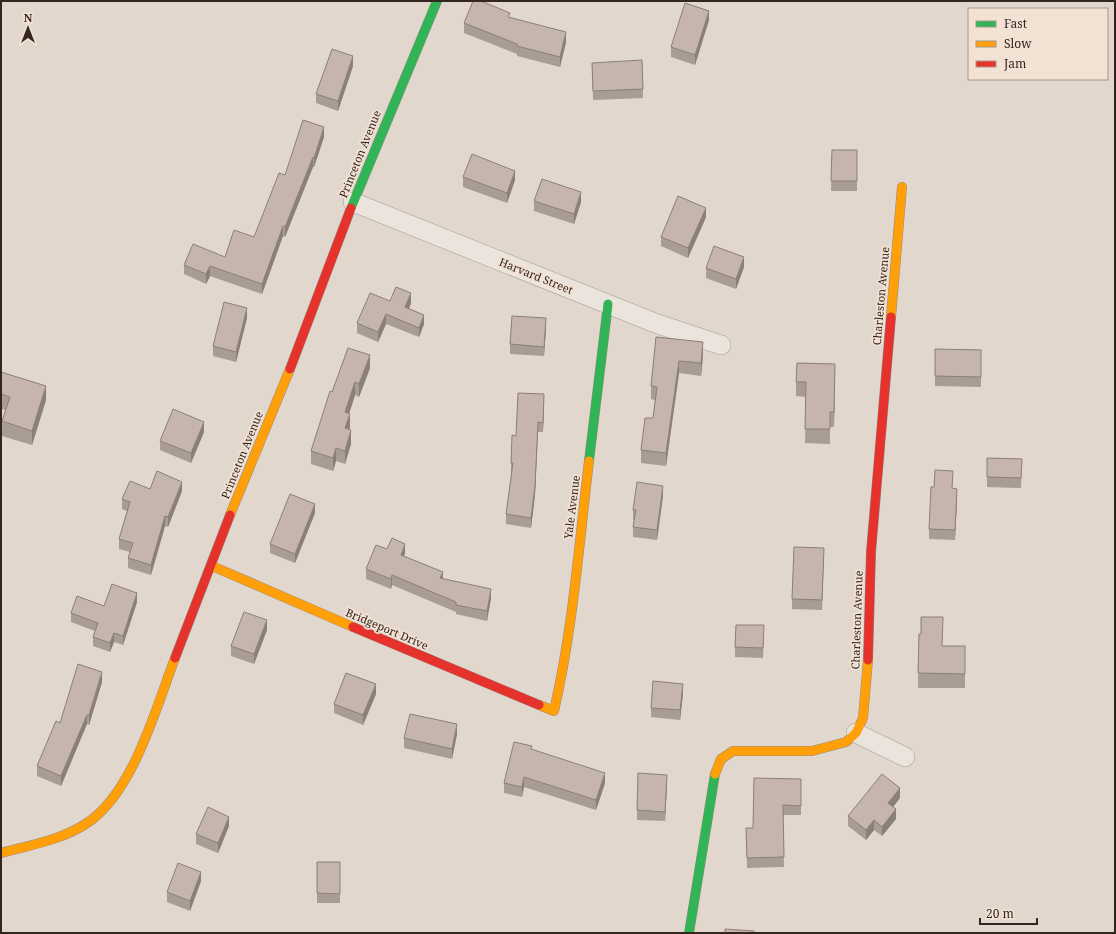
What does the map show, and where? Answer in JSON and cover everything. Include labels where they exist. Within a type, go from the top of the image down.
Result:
[{"type":"street","name":"Princeton Avenue","points":[[1,852],[54,838],[85,825],[97,816],[111,802],[133,766],[212,566],[254,453],[302,340],[353,202],[437,1]]},
{"type":"street","name":"Charleston Avenue","points":[[856,733],[863,718],[867,682],[871,552],[902,187]]},
{"type":"street","name":"Harvard Street","points":[[353,202],[655,323],[721,345]]},
{"type":"street","name":"Yale Avenue","points":[[554,711],[560,685],[571,612],[608,304]]},
{"type":"street","name":"Bridgeport Drive","points":[[212,566],[387,642],[554,711]]},
{"type":"street","points":[[689,933],[715,772],[721,759],[733,751],[812,751],[846,742],[856,733],[905,757]]},
{"type":"building","points":[[473,1],[481,1],[510,13],[508,17],[566,32],[560,57],[517,46],[517,44],[464,23]]},
{"type":"building","points":[[685,3],[709,11],[695,55],[671,47]]},
{"type":"building","points":[[332,49],[353,56],[338,101],[316,94]]},
{"type":"building","points":[[642,60],[643,89],[593,91],[592,63]]},
{"type":"building","points":[[303,120],[324,127],[314,158],[313,157],[285,227],[283,226],[262,284],[210,266],[206,274],[184,265],[193,244],[225,257],[234,230],[254,237],[279,173],[285,175]]},
{"type":"building","points":[[832,150],[857,150],[857,181],[831,181]]},
{"type":"building","points":[[472,154],[515,171],[507,193],[463,177]]},
{"type":"building","points":[[542,179],[581,192],[574,214],[534,201]]},
{"type":"building","points":[[678,196],[706,208],[688,248],[661,237]]},
{"type":"building","points":[[714,246],[744,257],[736,279],[706,268]]},
{"type":"building","points":[[396,287],[411,293],[405,307],[424,315],[419,328],[386,314],[378,332],[357,323],[370,293],[390,301]]},
{"type":"building","points":[[224,302],[247,308],[236,352],[213,346]]},
{"type":"building","points":[[512,316],[546,318],[544,347],[510,344]]},
{"type":"building","points":[[656,337],[703,342],[701,363],[679,361],[666,453],[641,450],[645,418],[653,418],[657,387],[651,386]]},
{"type":"building","points":[[348,348],[370,355],[359,384],[355,382],[345,412],[350,414],[345,428],[351,430],[345,451],[336,448],[333,458],[311,451],[330,391],[332,392]]},
{"type":"building","points":[[935,349],[981,350],[981,377],[935,376]]},
{"type":"building","points":[[797,363],[835,364],[834,412],[830,412],[830,429],[805,429],[806,382],[796,382]]},
{"type":"building","points":[[1,372],[46,386],[32,431],[2,421],[10,397],[1,394]]},
{"type":"building","points":[[518,393],[544,394],[543,423],[538,422],[535,486],[531,518],[506,514],[513,463],[511,463],[512,435],[516,436]]},
{"type":"building","points":[[173,409],[204,422],[191,453],[160,441]]},
{"type":"building","points":[[987,458],[1022,459],[1021,478],[987,477]]},
{"type":"building","points":[[935,470],[953,471],[952,488],[957,489],[955,530],[929,529],[931,487],[934,487]]},
{"type":"building","points":[[157,471],[182,482],[168,517],[165,516],[151,565],[128,558],[133,543],[119,539],[130,502],[122,499],[130,481],[150,489]]},
{"type":"building","points":[[637,482],[663,486],[657,530],[633,527],[636,510],[633,510]]},
{"type":"building","points":[[290,494],[315,504],[295,554],[270,544]]},
{"type":"building","points":[[392,538],[405,544],[401,555],[443,572],[440,578],[491,589],[487,611],[456,605],[456,602],[392,575],[391,579],[366,569],[376,545],[387,549]]},
{"type":"building","points":[[794,547],[824,548],[822,600],[792,599]]},
{"type":"building","points":[[112,584],[137,593],[123,636],[114,633],[110,643],[93,637],[98,623],[71,613],[77,596],[104,606]]},
{"type":"building","points":[[244,612],[267,620],[254,654],[231,646]]},
{"type":"building","points":[[921,617],[943,617],[942,646],[965,646],[965,674],[918,673]]},
{"type":"building","points":[[736,625],[764,625],[763,648],[735,647]]},
{"type":"building","points":[[78,664],[102,672],[89,715],[87,715],[61,776],[37,766],[56,721],[60,723]]},
{"type":"building","points":[[346,673],[376,684],[363,715],[334,704]]},
{"type":"building","points":[[653,681],[683,684],[680,710],[651,708]]},
{"type":"building","points":[[410,714],[457,724],[452,749],[404,738]]},
{"type":"building","points":[[514,742],[532,746],[531,749],[605,773],[596,800],[524,777],[522,787],[504,783]]},
{"type":"building","points":[[638,773],[667,775],[665,812],[637,810]]},
{"type":"building","points":[[882,774],[900,788],[888,803],[896,809],[882,827],[874,820],[866,830],[848,816]]},
{"type":"building","points":[[754,778],[801,779],[801,806],[783,805],[784,857],[747,858],[746,828],[753,828]]},
{"type":"building","points":[[208,807],[229,817],[218,843],[196,834]]},
{"type":"building","points":[[317,862],[340,862],[340,894],[317,893]]},
{"type":"building","points":[[178,863],[201,872],[190,901],[167,892]]},
{"type":"building","points":[[725,929],[754,931],[754,933],[725,933]]},
{"type":"traffic: fast","points":[[351,208],[437,1]]},
{"type":"traffic: fast","points":[[589,461],[608,304]]},
{"type":"traffic: fast","points":[[689,933],[715,774]]},
{"type":"traffic: slow","points":[[891,317],[902,187]]},
{"type":"traffic: slow","points":[[230,515],[290,369]]},
{"type":"traffic: slow","points":[[539,705],[554,711],[561,680],[571,618],[589,461]]},
{"type":"traffic: slow","points":[[212,566],[353,627]]},
{"type":"traffic: slow","points":[[1,853],[67,834],[87,823],[103,809],[117,792],[130,771],[141,748],[175,658]]},
{"type":"traffic: slow","points":[[715,774],[721,759],[733,751],[812,751],[846,742],[856,733],[863,718],[868,660]]},
{"type":"traffic: jam","points":[[290,369],[351,208]]},
{"type":"traffic: jam","points":[[868,660],[871,552],[891,317]]},
{"type":"traffic: jam","points":[[175,658],[230,515]]},
{"type":"traffic: jam","points":[[353,627],[539,705]]}]
